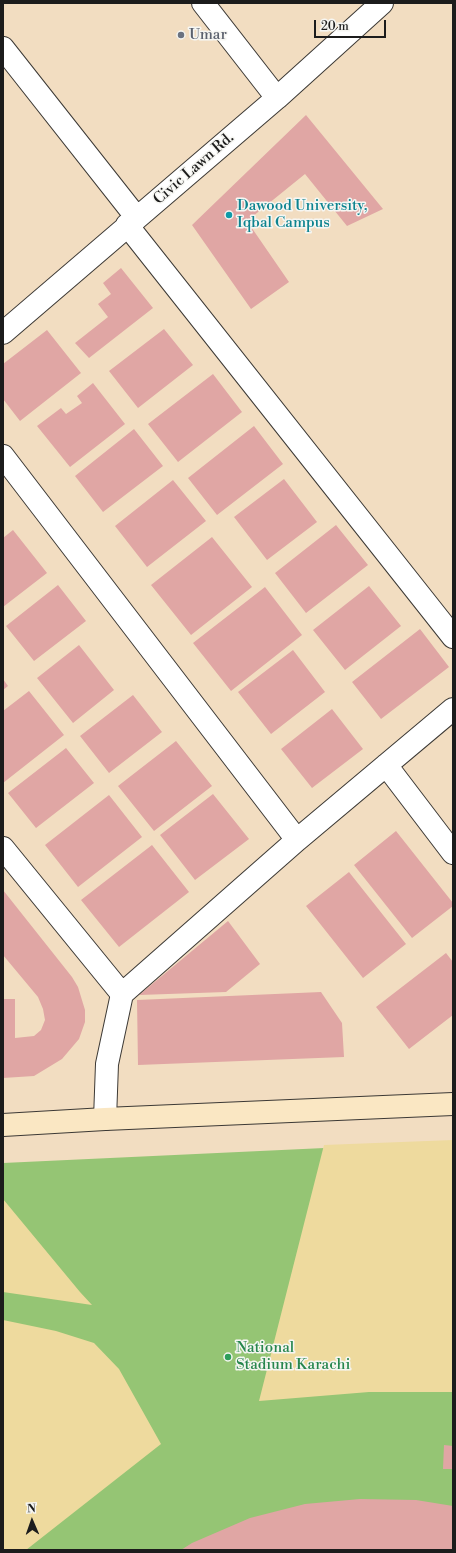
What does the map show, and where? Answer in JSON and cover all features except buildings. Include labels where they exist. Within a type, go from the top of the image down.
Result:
[{"type":"street","points":[[203,3],[276,98]]},
{"type":"street","name":"Civic Lawn Rd.","points":[[3,333],[276,98],[382,3]]},
{"type":"street","points":[[3,48],[132,222],[453,638]]},
{"type":"street","points":[[3,456],[297,840]]},
{"type":"street","points":[[105,1119],[107,1064],[122,994],[297,840],[453,709]]},
{"type":"street","points":[[386,765],[453,853]]},
{"type":"street","points":[[3,848],[122,994]]},
{"type":"street","points":[[3,1125],[105,1119],[453,1104]]},
{"type":"green space","name":"National Stadium Karachi","points":[[453,1142],[453,1550],[3,1550],[3,1163]]},
{"type":"sand","points":[[453,1140],[453,1392],[369,1392],[259,1401],[324,1145]]},
{"type":"sand","points":[[3,1199],[80,1292],[92,1305],[3,1292]]},
{"type":"sand","points":[[3,1320],[56,1331],[94,1343],[119,1369],[161,1444],[26,1550],[3,1550]]},
{"type":"place","name":"Umar","points":[[181,35]]},
{"type":"place","name":"Dawood University, Iqbal Campus","points":[[229,215]]},
{"type":"place","name":"National Stadium Karachi","points":[[228,1357]]}]
